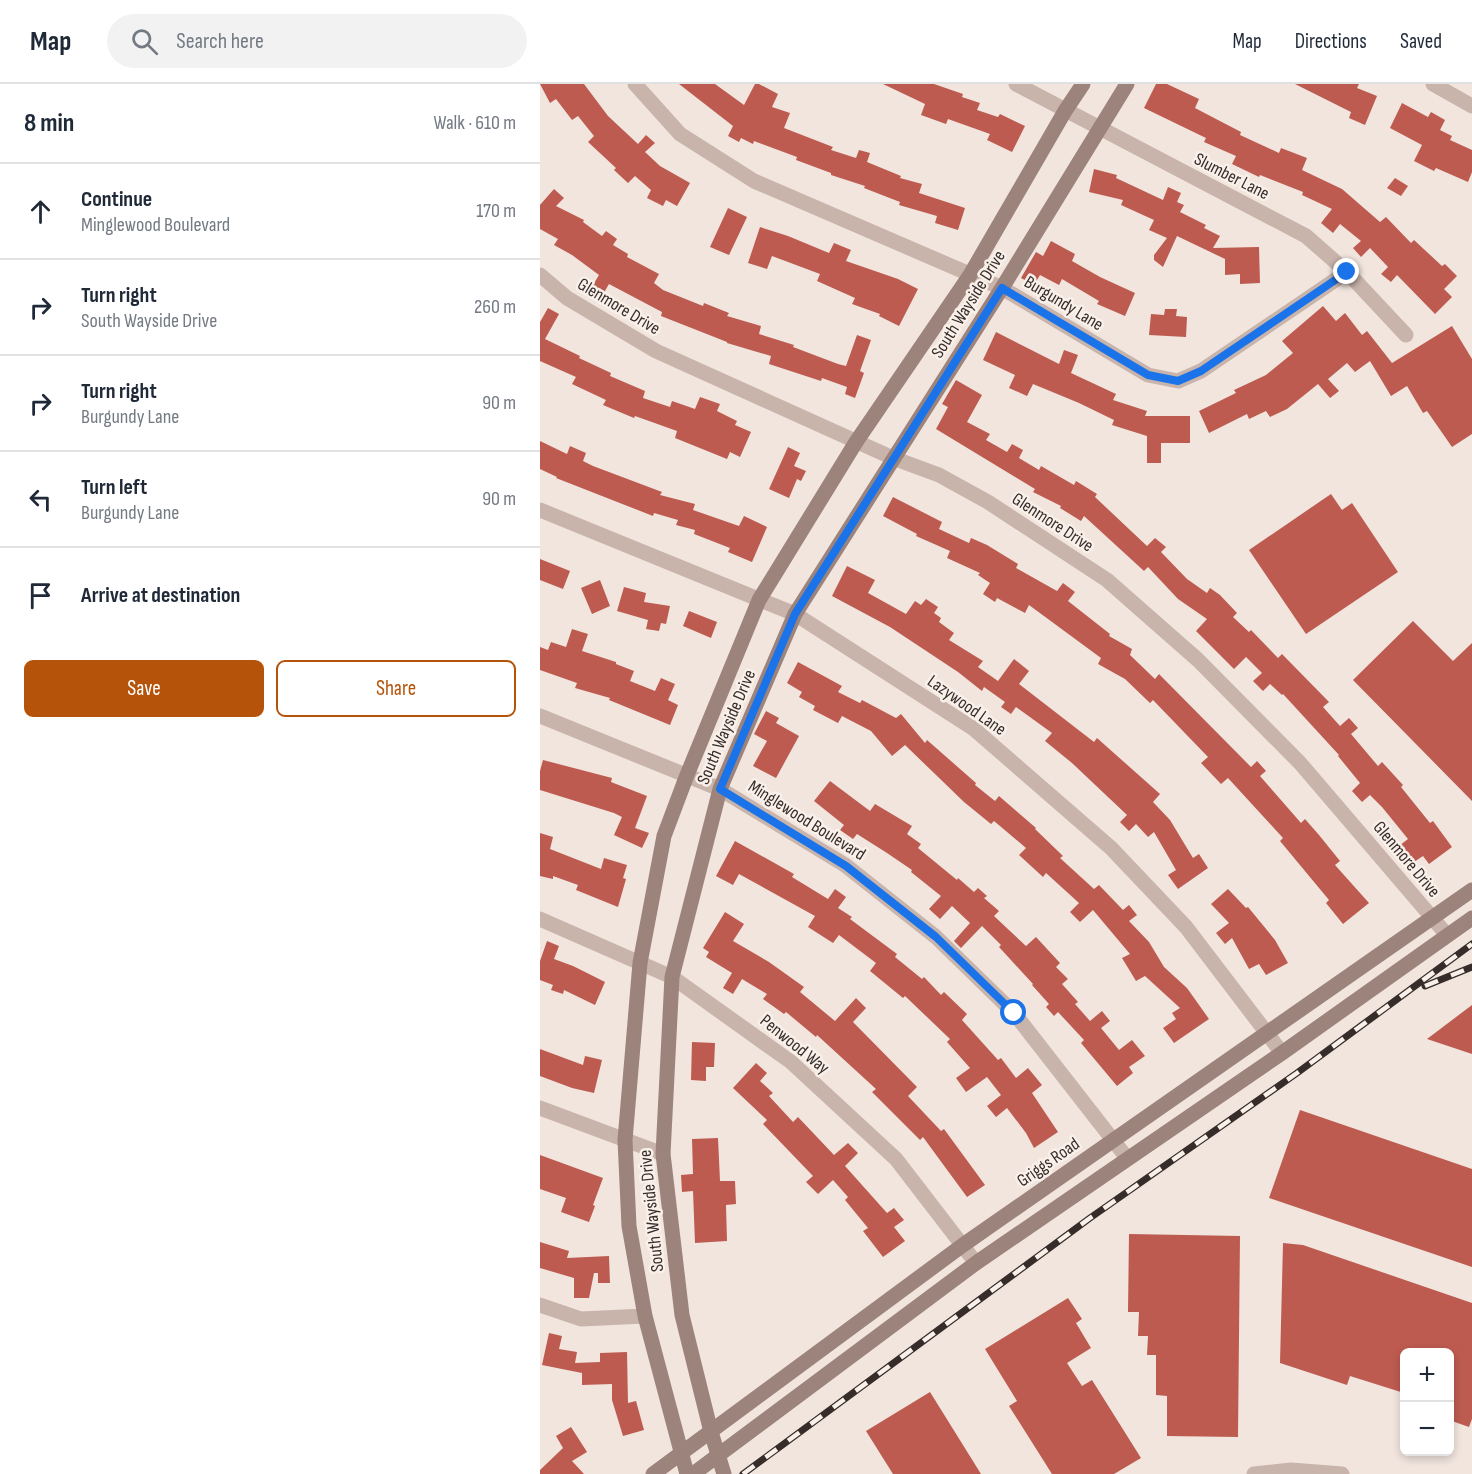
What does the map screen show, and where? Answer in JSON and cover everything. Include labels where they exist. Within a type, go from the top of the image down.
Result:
[{"type":"main road","name":"South Wayside Drive","points":[[687,1474],[645,1316],[629,1226],[625,1140],[640,963],[664,836],[759,600],[856,442],[970,275],[1083,84]]},
{"type":"main road","name":"South Wayside Drive","points":[[724,1474],[711,1432],[682,1315],[663,1154],[672,977],[720,789],[795,614],[1002,288],[1127,84]]},
{"type":"main road","name":"Griggs Road","points":[[653,1474],[963,1245],[1472,890]]},
{"type":"main road","points":[[693,1474],[976,1263],[1282,1053],[1472,918]]},
{"type":"street","name":"Burgundy Lane","points":[[635,84],[680,134],[754,181],[1002,288],[1148,375],[1178,381],[1201,371],[1347,272]]},
{"type":"street","name":"Slumber Lane","points":[[1016,84],[1306,237],[1347,272],[1406,335]]},
{"type":"street","points":[[1433,84],[1472,106]]},
{"type":"street","name":"Glenmore Drive","points":[[540,275],[567,298],[656,351],[856,442],[939,475],[988,502],[1107,580],[1197,660],[1300,763],[1447,935]]},
{"type":"street","name":"Lazywood Lane","points":[[540,510],[795,614],[974,729],[1111,848],[1186,927],[1282,1053]]},
{"type":"street","name":"Minglewood Boulevard","points":[[540,716],[720,789],[846,866],[936,937],[1014,1013],[1127,1158]]},
{"type":"street","name":"Penwood Way","points":[[540,919],[672,977],[791,1062],[896,1159],[976,1263]]},
{"type":"street","points":[[540,1108],[663,1154]]},
{"type":"street","points":[[540,1305],[581,1319],[645,1316]]},
{"type":"street","points":[[1254,1474],[1291,1472],[1342,1474]]},
{"type":"building","points":[[540,84],[584,84],[608,116],[638,144],[646,135],[655,143],[645,152],[660,166],[690,183],[677,206],[666,200],[663,206],[647,198],[651,190],[635,176],[628,183],[614,170],[616,168],[588,142],[594,136],[578,116],[572,120],[556,99],[550,103]]},
{"type":"building","points":[[679,84],[715,84],[744,105],[755,84],[759,84],[778,94],[772,107],[790,113],[784,128],[833,147],[831,150],[856,158],[859,150],[870,153],[867,162],[901,176],[900,178],[922,184],[919,193],[965,208],[958,230],[935,223],[937,216],[899,205],[900,202],[864,188],[865,186],[796,160],[797,157],[754,141],[753,144],[741,138],[739,142],[728,136],[733,126]]},
{"type":"building","points":[[883,84],[934,84],[963,94],[962,97],[980,103],[977,110],[998,117],[1000,114],[1025,126],[1012,152],[987,140],[990,134],[948,119],[946,124],[921,115],[925,104]]},
{"type":"building","points":[[1156,84],[1167,84],[1199,99],[1195,108],[1241,132],[1240,135],[1279,153],[1281,148],[1307,158],[1302,170],[1342,189],[1380,222],[1386,217],[1411,243],[1414,240],[1442,266],[1445,264],[1457,276],[1444,289],[1452,297],[1435,314],[1397,275],[1391,282],[1381,274],[1388,267],[1370,248],[1361,257],[1353,248],[1361,241],[1340,224],[1333,233],[1321,223],[1332,209],[1302,195],[1303,192],[1260,175],[1259,177],[1232,164],[1236,156],[1204,142],[1206,138],[1144,108]]},
{"type":"building","points":[[1295,84],[1359,84],[1357,88],[1377,96],[1365,125],[1349,118],[1351,112]]},
{"type":"building","points":[[1402,103],[1428,117],[1431,112],[1445,120],[1440,130],[1452,136],[1450,140],[1472,150],[1472,172],[1468,182],[1436,168],[1434,171],[1414,161],[1422,145],[1390,128]]},
{"type":"building","points":[[1094,169],[1117,175],[1116,178],[1163,200],[1168,187],[1181,193],[1177,202],[1184,205],[1180,212],[1206,225],[1204,228],[1220,236],[1213,248],[1259,247],[1260,283],[1240,284],[1240,274],[1225,275],[1225,259],[1177,236],[1163,267],[1154,260],[1154,255],[1167,238],[1149,230],[1154,220],[1121,205],[1123,200],[1089,192]]},
{"type":"building","points":[[1395,178],[1408,186],[1401,196],[1387,188]]},
{"type":"building","points":[[554,189],[564,198],[556,206],[584,220],[583,222],[602,236],[606,231],[617,239],[613,245],[628,254],[627,257],[659,274],[654,283],[663,290],[703,306],[704,303],[729,313],[727,316],[761,326],[759,334],[846,366],[857,335],[871,340],[860,371],[864,373],[855,398],[845,394],[847,387],[769,364],[771,356],[727,343],[661,316],[662,312],[609,284],[602,296],[590,290],[599,275],[554,245],[558,239],[540,229],[540,205]]},
{"type":"building","points":[[728,208],[747,217],[729,255],[710,247]]},
{"type":"building","points":[[760,227],[829,253],[834,243],[851,250],[846,261],[898,279],[918,289],[899,326],[879,316],[880,314],[852,304],[855,298],[817,281],[820,274],[772,256],[767,269],[748,263]]},
{"type":"building","points":[[1051,241],[1075,254],[1072,261],[1135,293],[1125,316],[1097,304],[1099,301],[1062,279],[1059,285],[1040,275],[1034,285],[1021,278],[1036,252],[1043,256]]},
{"type":"building","points":[[1323,306],[1336,321],[1345,313],[1362,335],[1367,331],[1392,363],[1452,326],[1472,359],[1472,434],[1452,447],[1427,411],[1423,413],[1407,386],[1391,396],[1370,361],[1355,372],[1347,363],[1328,379],[1339,391],[1330,398],[1318,384],[1287,409],[1270,417],[1266,411],[1249,419],[1247,414],[1209,433],[1199,411],[1236,393],[1234,390],[1266,375],[1293,353],[1282,341]]},
{"type":"building","points":[[548,308],[559,314],[545,339],[611,373],[610,376],[645,391],[643,398],[670,407],[672,401],[695,409],[700,397],[720,404],[717,411],[737,421],[735,425],[751,432],[740,457],[730,452],[727,459],[675,438],[677,431],[635,416],[634,418],[603,405],[606,400],[572,384],[576,377],[540,361],[540,322]]},
{"type":"building","points":[[1165,309],[1177,309],[1176,316],[1187,317],[1186,337],[1149,335],[1151,314],[1164,315]]},
{"type":"building","points":[[996,332],[1059,364],[1064,350],[1078,355],[1071,373],[1116,394],[1113,400],[1147,411],[1145,416],[1190,416],[1190,443],[1161,443],[1161,463],[1147,463],[1147,436],[1112,425],[1114,420],[1033,384],[1027,396],[1009,388],[1015,375],[983,360]]},
{"type":"building","points":[[956,380],[982,395],[967,422],[990,434],[986,440],[1007,452],[1012,444],[1023,450],[1019,458],[1039,470],[1041,466],[1074,485],[1076,481],[1097,494],[1095,497],[1147,546],[1155,538],[1166,547],[1161,552],[1187,579],[1207,593],[1210,588],[1220,595],[1237,613],[1233,617],[1249,632],[1251,630],[1278,658],[1282,654],[1329,702],[1323,707],[1340,726],[1349,718],[1358,728],[1351,734],[1378,766],[1382,762],[1403,785],[1401,787],[1430,823],[1433,821],[1452,847],[1429,864],[1423,856],[1408,866],[1395,849],[1408,839],[1382,807],[1370,795],[1362,802],[1352,791],[1360,783],[1339,755],[1283,694],[1270,684],[1263,691],[1253,681],[1262,673],[1246,657],[1234,669],[1196,631],[1207,619],[1178,599],[1148,567],[1144,571],[1084,516],[1081,521],[1060,508],[1061,506],[1033,492],[1035,489],[936,429],[948,407],[942,404]]},
{"type":"building","points":[[540,441],[567,454],[570,446],[586,453],[583,461],[662,492],[660,495],[695,504],[693,510],[739,526],[744,516],[767,527],[752,562],[728,552],[730,548],[694,534],[695,530],[676,525],[678,520],[654,513],[653,516],[556,478],[540,469]]},
{"type":"building","points":[[788,447],[800,453],[794,466],[806,471],[801,481],[797,479],[789,498],[769,489]]},
{"type":"building","points":[[1331,494],[1342,510],[1352,503],[1398,572],[1306,634],[1249,550]]},
{"type":"building","points":[[893,497],[942,522],[939,529],[969,543],[971,538],[987,545],[1018,564],[1016,568],[1057,591],[1063,583],[1075,592],[1068,601],[1110,634],[1109,636],[1132,649],[1130,655],[1155,679],[1159,674],[1251,767],[1257,761],[1266,771],[1260,776],[1301,823],[1305,819],[1319,835],[1340,861],[1335,865],[1369,903],[1343,924],[1326,903],[1329,900],[1280,841],[1283,838],[1228,778],[1221,784],[1201,763],[1208,757],[1153,700],[1150,703],[1125,679],[1098,664],[1101,658],[1029,605],[1025,613],[997,598],[995,602],[983,594],[990,583],[978,575],[980,573],[947,558],[950,551],[916,536],[917,534],[883,516]]},
{"type":"building","points":[[540,559],[570,571],[563,589],[540,580]]},
{"type":"building","points":[[847,566],[875,580],[868,593],[906,614],[915,601],[921,605],[926,599],[938,607],[934,613],[941,618],[939,622],[954,633],[949,640],[983,661],[978,667],[998,681],[1014,659],[1029,671],[1019,684],[1094,742],[1097,738],[1160,794],[1153,802],[1170,820],[1193,858],[1199,854],[1208,868],[1178,889],[1168,875],[1176,870],[1154,832],[1148,837],[1136,824],[1129,831],[1120,822],[1127,815],[1045,741],[1052,733],[1016,707],[1011,714],[1001,707],[1005,702],[984,687],[982,691],[958,672],[890,627],[832,596]]},
{"type":"building","points":[[600,580],[610,606],[592,614],[581,588]]},
{"type":"building","points":[[624,587],[646,593],[644,602],[670,606],[666,624],[661,623],[659,631],[646,629],[648,620],[617,611]]},
{"type":"building","points":[[689,611],[717,622],[711,638],[683,626]]},
{"type":"building","points":[[1413,621],[1453,661],[1472,643],[1472,801],[1353,680]]},
{"type":"building","points":[[572,629],[588,634],[582,651],[616,662],[634,671],[630,681],[655,691],[661,678],[675,684],[668,700],[678,705],[670,725],[609,700],[610,698],[575,688],[577,683],[540,670],[540,647],[548,650],[551,642],[566,647]]},
{"type":"building","points":[[798,662],[842,686],[838,692],[860,703],[862,700],[896,718],[901,714],[925,743],[927,740],[976,783],[975,785],[995,801],[999,796],[1036,828],[1063,856],[1060,858],[1094,889],[1099,885],[1123,910],[1129,905],[1137,915],[1129,921],[1149,942],[1164,967],[1187,988],[1209,1019],[1174,1043],[1163,1028],[1176,1019],[1172,1013],[1180,1008],[1145,976],[1136,981],[1122,958],[1130,954],[1093,910],[1080,922],[1070,912],[1079,903],[1046,873],[1043,877],[1019,855],[1026,848],[994,821],[991,824],[964,802],[905,745],[892,756],[871,731],[842,716],[838,723],[813,710],[815,706],[799,697],[802,692],[787,683]]},
{"type":"building","points":[[766,711],[779,718],[776,723],[799,736],[776,778],[753,766],[767,741],[754,734]]},
{"type":"building","points":[[543,760],[612,778],[611,782],[647,796],[635,828],[649,833],[642,848],[614,835],[622,817],[540,790],[540,771]]},
{"type":"building","points":[[830,781],[870,811],[875,804],[912,826],[907,834],[921,844],[918,848],[974,892],[978,888],[987,896],[984,898],[999,911],[994,916],[1026,946],[1036,937],[1060,963],[1056,967],[1068,979],[1062,984],[1078,1002],[1075,1004],[1090,1021],[1102,1011],[1110,1021],[1101,1028],[1119,1050],[1132,1040],[1145,1056],[1129,1067],[1133,1073],[1117,1086],[1081,1043],[1084,1040],[1058,1012],[1054,1016],[1046,1007],[1049,1004],[1033,984],[982,926],[961,948],[954,941],[970,923],[952,906],[940,919],[929,909],[941,896],[911,872],[912,870],[887,853],[857,834],[853,839],[840,830],[844,825],[814,801]]},
{"type":"building","points":[[540,833],[553,837],[550,849],[601,869],[604,858],[627,865],[623,878],[626,879],[618,907],[576,890],[578,885],[553,876],[553,879],[540,876]]},
{"type":"building","points":[[735,841],[794,874],[792,877],[828,899],[835,889],[846,897],[838,908],[897,954],[895,957],[922,979],[924,977],[941,995],[944,992],[967,1014],[962,1020],[998,1060],[1001,1058],[1016,1078],[1028,1068],[1042,1085],[1032,1093],[1058,1132],[1034,1148],[1007,1108],[996,1117],[987,1106],[1001,1095],[987,1077],[966,1092],[956,1078],[970,1068],[947,1042],[950,1039],[905,996],[903,998],[870,971],[876,963],[839,935],[833,943],[808,927],[815,916],[739,874],[733,885],[716,876]]},
{"type":"building","points":[[1228,889],[1246,908],[1248,907],[1275,940],[1288,963],[1266,975],[1259,964],[1249,969],[1232,938],[1225,944],[1216,933],[1229,923],[1211,904]]},
{"type":"building","points":[[725,912],[744,924],[733,941],[769,962],[804,987],[800,992],[835,1021],[856,998],[866,1008],[853,1022],[917,1087],[908,1096],[941,1131],[944,1129],[985,1185],[967,1197],[923,1137],[920,1140],[872,1092],[876,1089],[817,1035],[816,1037],[786,1012],[784,1014],[763,999],[767,994],[742,979],[733,994],[723,988],[732,973],[706,957],[709,952],[703,948]]},
{"type":"building","points":[[547,941],[559,946],[554,959],[605,982],[595,1005],[564,990],[563,994],[551,990],[553,985],[540,980],[540,961]]},
{"type":"building","points":[[1472,1005],[1472,1054],[1427,1039]]},
{"type":"building","points":[[692,1042],[715,1043],[714,1067],[706,1067],[706,1081],[691,1080]]},
{"type":"building","points":[[540,1049],[583,1065],[585,1056],[602,1060],[594,1093],[572,1088],[540,1076]]},
{"type":"building","points":[[756,1063],[767,1073],[760,1081],[773,1093],[769,1096],[793,1122],[798,1117],[834,1155],[848,1143],[858,1153],[845,1166],[887,1213],[894,1208],[904,1220],[894,1227],[905,1241],[883,1257],[863,1231],[868,1228],[845,1200],[848,1197],[833,1180],[818,1194],[806,1182],[813,1176],[763,1124],[767,1120],[733,1088]]},
{"type":"building","points":[[1300,1110],[1472,1169],[1472,1267],[1269,1198]]},
{"type":"building","points":[[718,1138],[720,1181],[735,1181],[736,1204],[726,1205],[727,1241],[695,1243],[693,1191],[682,1192],[681,1175],[693,1174],[692,1139]]},
{"type":"building","points":[[540,1155],[603,1178],[589,1222],[561,1212],[566,1198],[540,1189]]},
{"type":"building","points":[[1129,1234],[1240,1236],[1238,1437],[1167,1436],[1167,1396],[1156,1395],[1156,1355],[1147,1355],[1148,1336],[1138,1336],[1139,1312],[1128,1312]]},
{"type":"building","points":[[540,1242],[569,1251],[567,1258],[609,1256],[610,1283],[598,1283],[598,1273],[594,1273],[589,1298],[574,1298],[574,1278],[540,1268]]},
{"type":"building","points":[[1283,1243],[1303,1245],[1472,1303],[1472,1419],[1469,1427],[1454,1422],[1454,1348],[1400,1348],[1400,1392],[1350,1376],[1347,1385],[1280,1363]]},
{"type":"building","points":[[1068,1298],[1082,1319],[1076,1323],[1091,1348],[1067,1363],[1082,1386],[1092,1380],[1141,1458],[1114,1474],[1052,1474],[1009,1406],[1017,1401],[985,1349]]},
{"type":"building","points":[[549,1333],[562,1336],[559,1349],[577,1352],[575,1363],[600,1362],[600,1353],[627,1352],[628,1403],[636,1401],[644,1430],[623,1436],[612,1400],[612,1384],[582,1385],[582,1373],[542,1365]]},
{"type":"building","points":[[930,1392],[981,1474],[893,1474],[866,1431]]},
{"type":"building","points":[[571,1427],[587,1452],[572,1461],[584,1474],[540,1474],[540,1470],[563,1448],[556,1436]]},
{"type":"railway","points":[[743,1474],[1090,1218],[1297,1073],[1472,944]]},
{"type":"railway","points":[[1425,986],[1472,967]]},
{"type":"route","points":[[1014,1013],[936,937],[846,866],[720,789],[795,614],[1002,288],[1148,375],[1178,381],[1201,371],[1347,272]]}]
